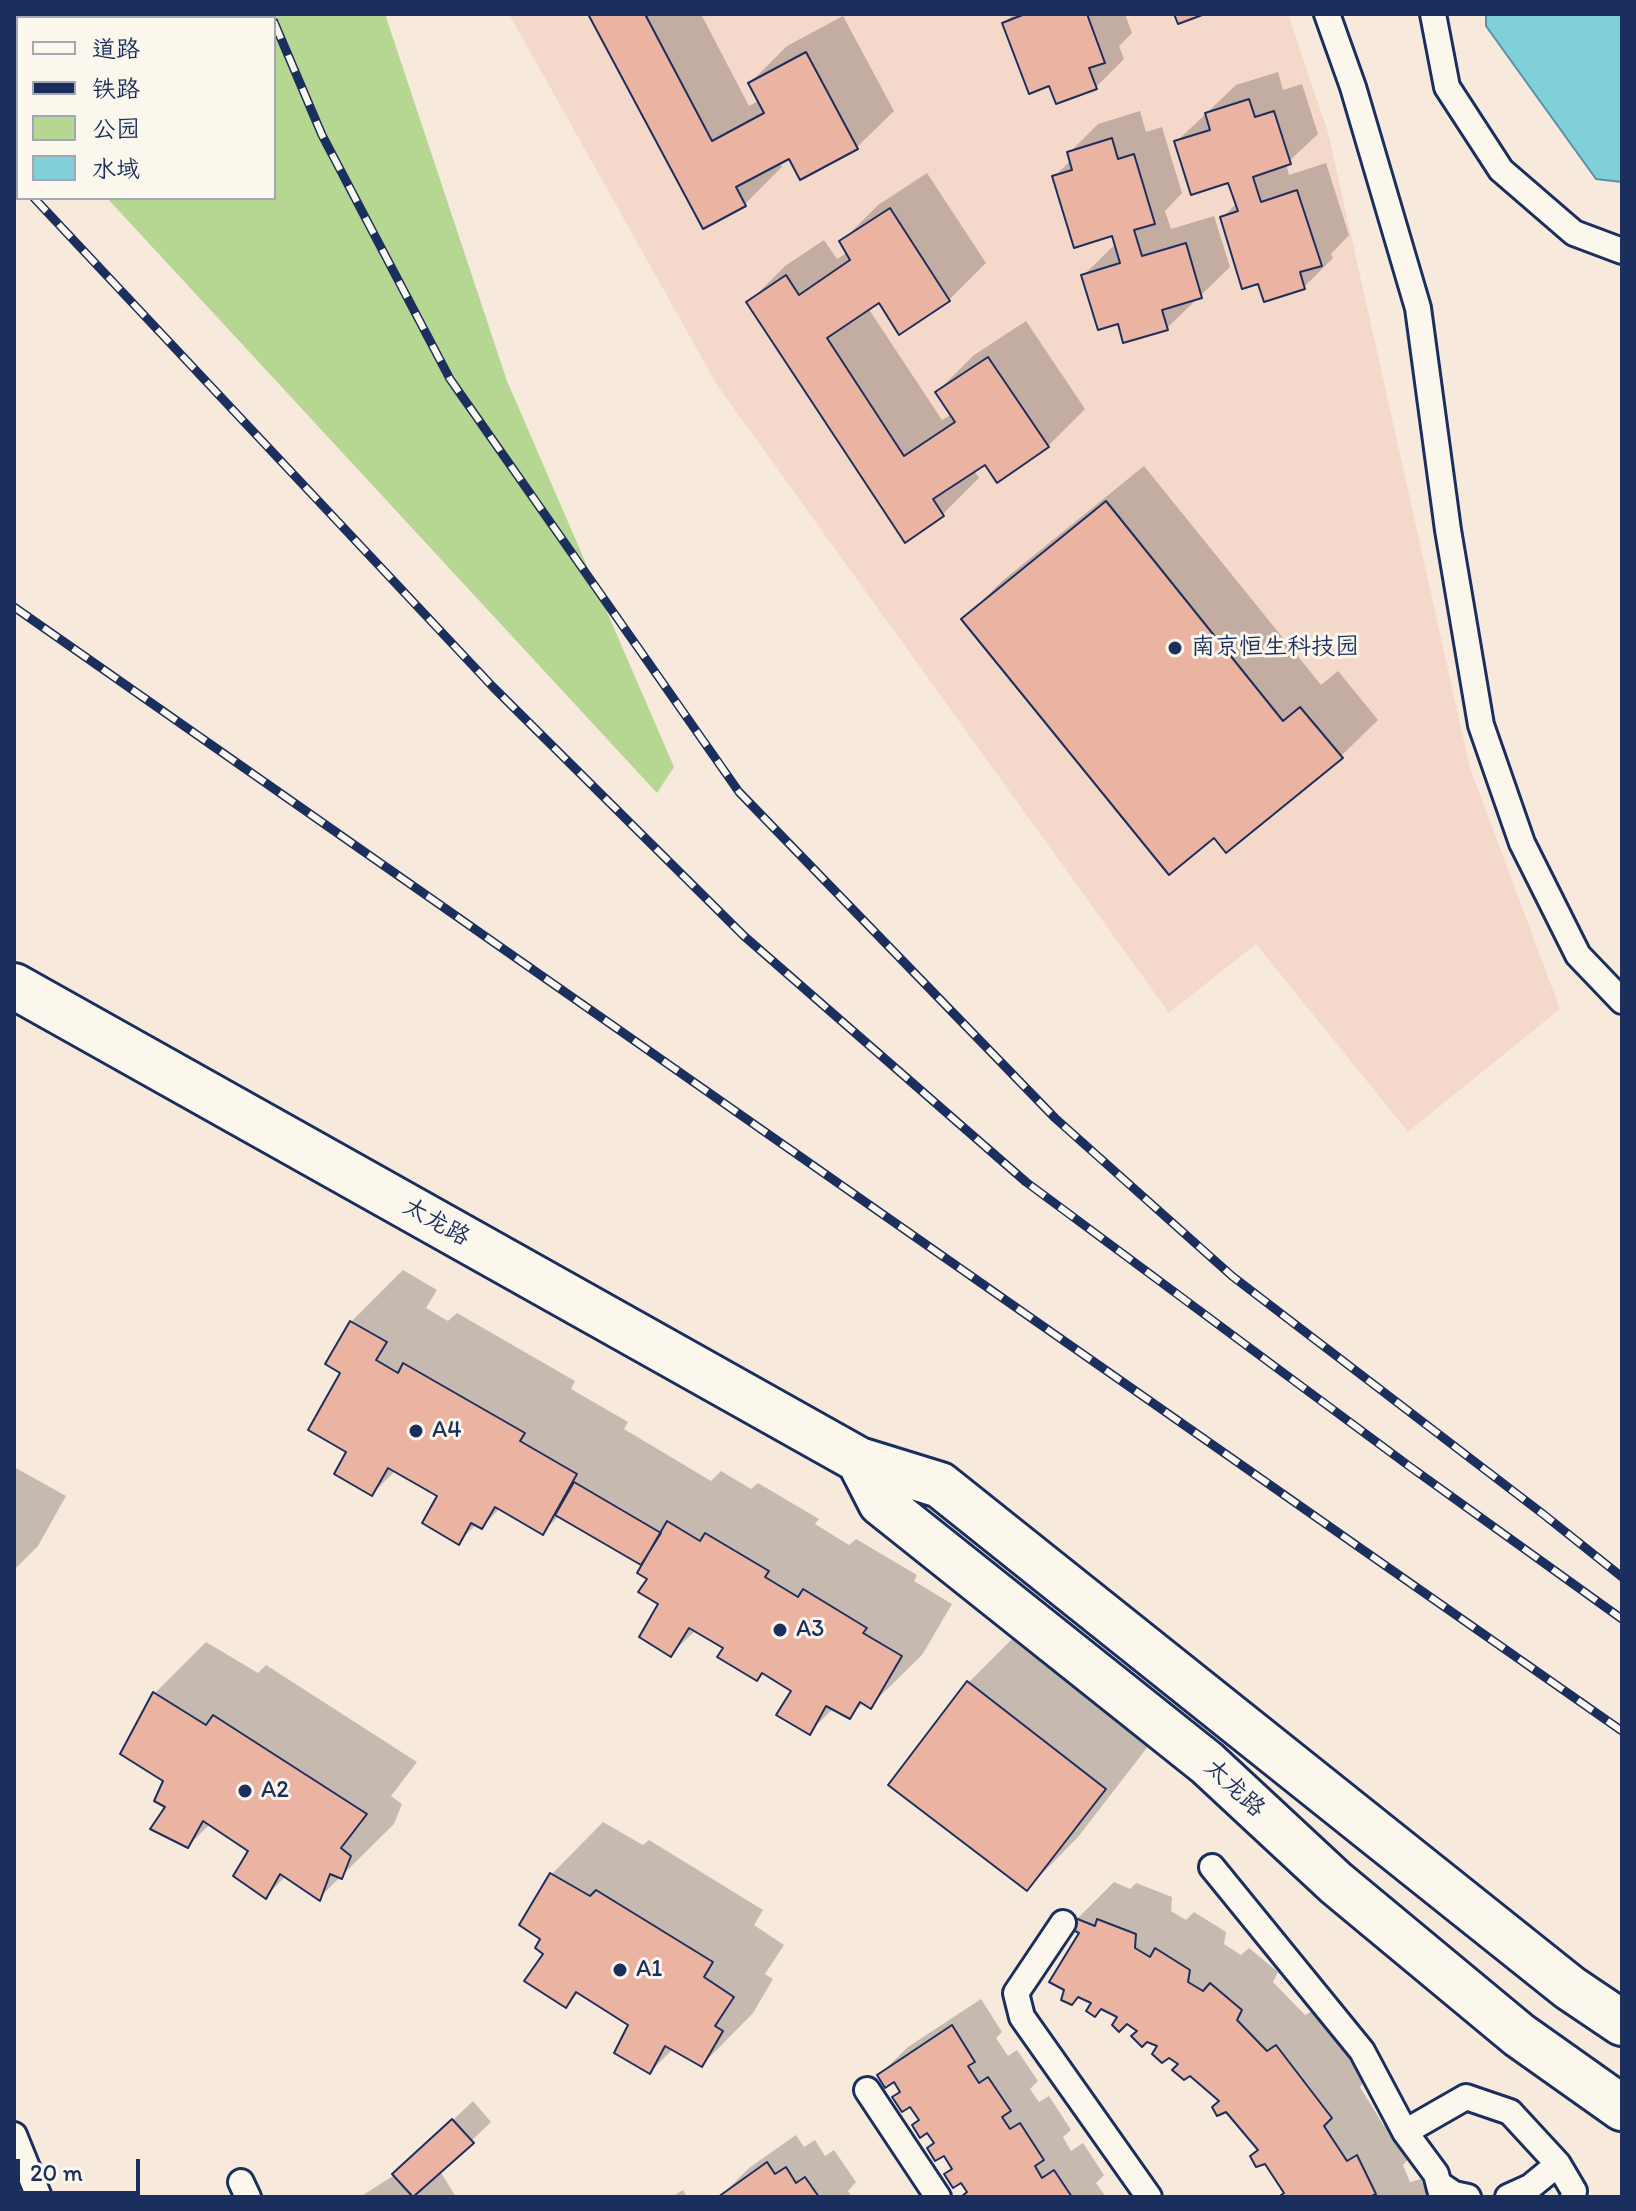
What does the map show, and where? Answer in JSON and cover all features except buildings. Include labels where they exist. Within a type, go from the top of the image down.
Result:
[{"type":"street","name":"太龙路","points":[[14,986],[859,1460],[940,1485],[1570,1988],[1622,2023]]},
{"type":"street","name":"太龙路","points":[[859,1460],[881,1503],[1207,1763],[1336,1883],[1519,2035],[1622,2108]]},
{"type":"lane","points":[[1327,14],[1353,87],[1418,308],[1448,530],[1481,725],[1522,843],[1578,955],[1622,1001]]},
{"type":"lane","points":[[1433,14],[1447,87],[1501,170],[1574,233],[1622,251]]},
{"type":"lane","points":[[1212,1867],[1362,2051],[1405,2132],[1436,2174],[1440,2190],[1468,2197]]},
{"type":"lane","points":[[1063,1923],[1016,1993],[1022,2017],[1149,2197]]},
{"type":"lane","points":[[867,2090],[938,2197]]},
{"type":"lane","points":[[1405,2132],[1466,2097],[1510,2112],[1558,2164],[1574,2191],[1573,2197]]},
{"type":"lane","points":[[14,2135],[39,2197]]},
{"type":"lane","points":[[1508,2197],[1530,2187],[1558,2164]]},
{"type":"shaded area","name":"南京恒生科技园","points":[[509,14],[1288,14],[1328,132],[1470,768],[1560,1009],[1408,1132],[1256,944],[1169,1013],[717,385]]},
{"type":"green space","points":[[14,14],[385,14],[507,381],[674,767],[657,793],[109,200],[276,200],[276,16],[16,16],[16,100]]},
{"type":"water","points":[[1486,14],[1622,14],[1622,182],[1596,179],[1486,26]]},
{"type":"railway","points":[[276,27],[322,135],[450,379],[739,792],[1055,1118],[1232,1276],[1622,1577]]},
{"type":"railway","points":[[36,200],[493,687],[744,936],[1026,1182],[1409,1466],[1622,1619]]},
{"type":"railway","points":[[14,607],[1622,1731]]},
{"type":"place","name":"南京恒生科技园","points":[[1175,648]]},
{"type":"place","name":"A4","points":[[416,1431]]},
{"type":"place","name":"A3","points":[[780,1630]]},
{"type":"place","name":"A2","points":[[245,1791]]},
{"type":"place","name":"A1","points":[[620,1970]]}]
